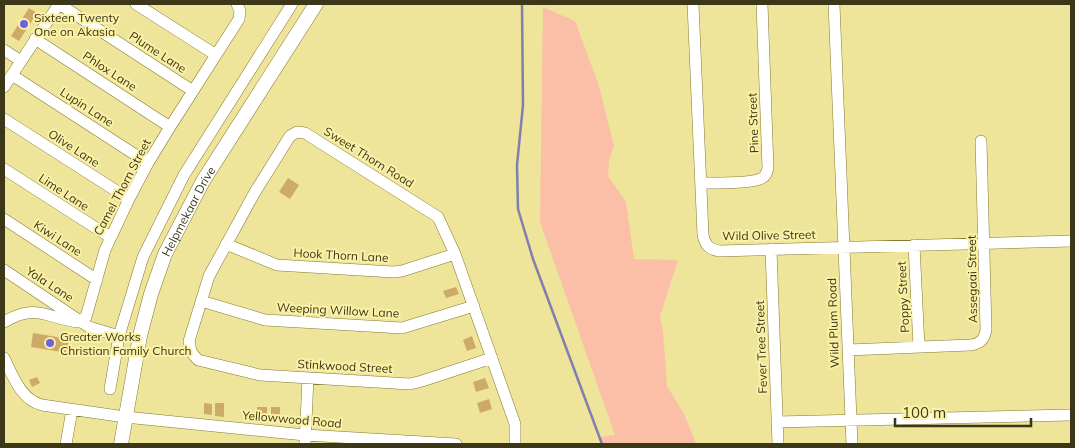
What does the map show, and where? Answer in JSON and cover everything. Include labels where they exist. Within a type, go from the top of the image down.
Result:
[{"type":"street","points":[[4,87],[59,4]]},
{"type":"street","name":"Plume Lane","points":[[59,4],[193,91]]},
{"type":"street","points":[[136,4],[216,55]]},
{"type":"street","name":"Camel Thorn Street","points":[[82,321],[88,313],[101,261],[110,237],[148,163],[239,19],[240,11],[237,4]]},
{"type":"street","points":[[110,388],[119,336],[143,257],[172,195],[292,4]]},
{"type":"street","name":"Helpmekaar Drive","points":[[121,444],[140,336],[151,294],[174,236],[224,148],[316,4]]},
{"type":"street","name":"Wild Olive Street","points":[[693,4],[703,235],[707,245],[714,250],[1071,241]]},
{"type":"street","name":"Pine Street","points":[[701,183],[753,182],[762,178],[767,173],[762,4]]},
{"type":"street","name":"Wild Plum Road","points":[[834,4],[852,444]]},
{"type":"street","name":"Phlox Lane","points":[[35,39],[170,126]]},
{"type":"street","points":[[4,50],[21,61]]},
{"type":"street","name":"Lupin Lane","points":[[12,75],[148,163]]},
{"type":"street","name":"Olive Lane","points":[[4,119],[129,200]]},
{"type":"street","name":"Sweet Thorn Road","points":[[196,358],[191,352],[189,341],[209,276],[254,192],[290,136],[301,132],[305,133],[434,213],[442,223],[474,306],[515,424],[515,444]]},
{"type":"street","name":"Assegaai Street","points":[[848,350],[970,345],[976,344],[983,339],[986,330],[981,141]]},
{"type":"street","name":"Lime Lane","points":[[4,169],[110,237]]},
{"type":"street","name":"Kiwi Lane","points":[[4,219],[97,280]]},
{"type":"street","name":"Hook Thorn Lane","points":[[226,244],[277,265],[392,272],[402,272],[455,254]]},
{"type":"street","name":"Poppy Street","points":[[914,246],[919,347]]},
{"type":"street","name":"Fever Tree Street","points":[[771,249],[778,444]]},
{"type":"street","name":"Yola Lane","points":[[4,270],[82,321]]},
{"type":"street","name":"Weeping Willow Lane","points":[[201,302],[265,320],[402,328],[474,306]]},
{"type":"street","points":[[4,322],[19,314],[33,312],[49,314],[72,321],[82,321],[90,327],[119,336]]},
{"type":"street","name":"Yellowwood Road","points":[[4,358],[21,389],[32,402],[72,410],[305,440],[456,444]]},
{"type":"street","name":"Stinkwood Street","points":[[196,358],[256,374],[414,383],[492,358]]},
{"type":"street","points":[[305,440],[308,378]]},
{"type":"street","points":[[66,444],[72,410]]},
{"type":"street","points":[[777,422],[852,422],[1071,415]]},
{"type":"shaded area","points":[[543,7],[575,21],[599,86],[614,146],[609,160],[608,176],[626,202],[634,259],[678,260],[660,316],[667,386],[684,414],[696,444],[601,444],[599,437],[615,435],[540,222]]},
{"type":"building","name":"Sixteen Twenty One on Akasia","points":[[29,8],[37,13],[19,41],[11,36]]},
{"type":"building","points":[[288,178],[299,185],[290,199],[279,192]]},
{"type":"building","points":[[456,287],[459,294],[446,298],[443,291]]},
{"type":"building","name":"Greater Works Christian Family Church","points":[[33,333],[69,339],[67,353],[31,347]]},
{"type":"building","points":[[472,336],[476,348],[467,351],[463,340]]},
{"type":"building","points":[[37,377],[40,383],[32,387],[29,380]]},
{"type":"building","points":[[485,378],[489,388],[476,392],[473,382]]},
{"type":"building","points":[[489,399],[492,409],[480,413],[477,403]]},
{"type":"building","points":[[204,403],[212,404],[212,415],[204,414]]},
{"type":"building","points":[[215,403],[224,403],[224,417],[215,416]]},
{"type":"building","points":[[257,407],[267,407],[267,418],[257,418]]},
{"type":"building","points":[[271,407],[280,407],[280,417],[271,417]]},
{"type":"waterway","points":[[522,4],[523,105],[517,165],[518,209],[533,259],[602,444]]},
{"type":"place","name":"Sixteen Twenty One on Akasia","points":[[24,24]]},
{"type":"place","name":"Greater Works Christian Family Church","points":[[50,343]]}]
